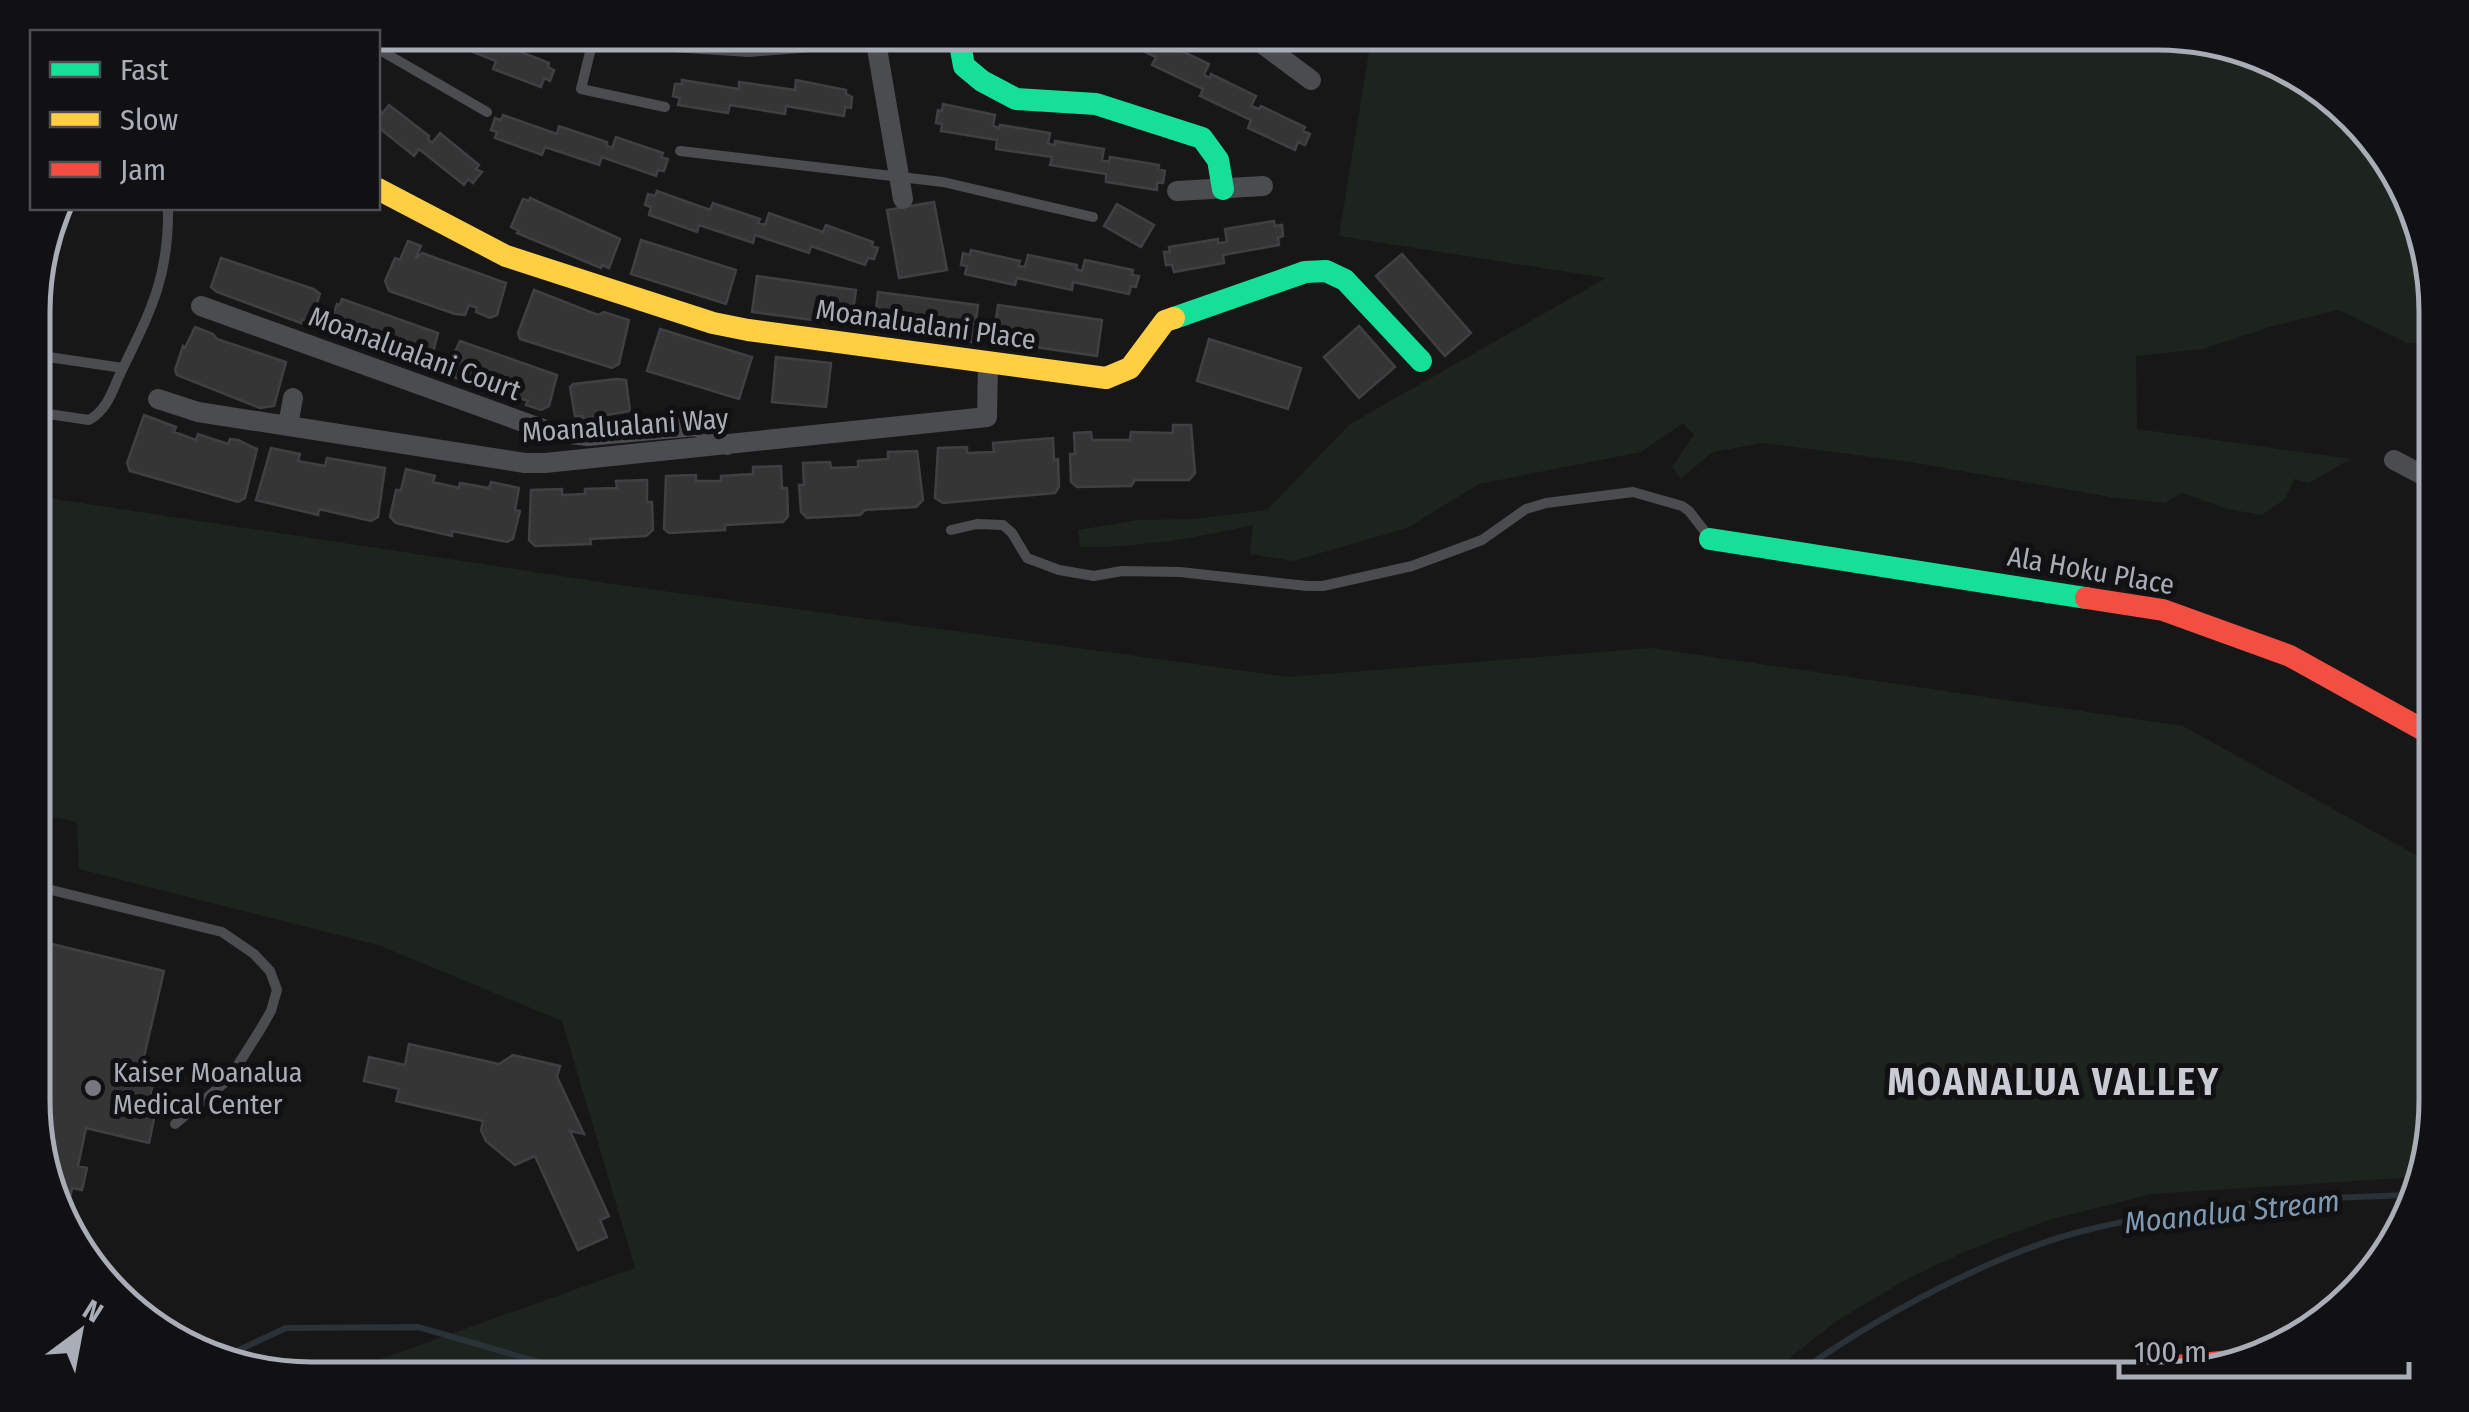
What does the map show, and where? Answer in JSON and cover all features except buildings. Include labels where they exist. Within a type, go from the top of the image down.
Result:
[{"type":"street","points":[[877,50],[901,189]]},
{"type":"street","points":[[961,50],[964,66],[982,81],[1016,99],[1096,104],[1202,138],[1215,150],[1223,188]]},
{"type":"street","points":[[1272,50],[1311,80]]},
{"type":"street","points":[[1176,192],[1263,186]]},
{"type":"street","name":"Moanalualani Place","points":[[380,190],[506,256],[748,330],[1106,378],[1130,368],[1166,321],[1305,272],[1323,270],[1345,280],[1421,361]]},
{"type":"street","name":"Moanalualani Court","points":[[201,306],[551,432],[588,436],[697,426],[727,445]]},
{"type":"street","name":"Moanalualani Way","points":[[158,400],[198,412],[526,463],[986,417],[988,362]]},
{"type":"street","points":[[288,425],[292,398]]},
{"type":"street","points":[[2394,460],[2418,473]]},
{"type":"street","name":"Ala Hoku Place","points":[[1710,539],[2164,610],[2290,656],[2418,727]]},
{"type":"lane","points":[[380,50],[487,112]]},
{"type":"lane","points":[[591,50],[581,89],[665,107]]},
{"type":"lane","points":[[680,152],[901,189],[943,182],[1094,217]]},
{"type":"lane","points":[[50,414],[89,420],[104,411],[148,320],[159,288],[168,210]]},
{"type":"lane","points":[[50,356],[123,368]]},
{"type":"lane","points":[[951,530],[977,524],[1003,525],[1027,558],[1076,573],[1108,576],[1122,571],[1180,572],[1307,586],[1412,566],[1482,540],[1526,510],[1546,504],[1634,492],[1682,506],[1710,539]]},
{"type":"lane","points":[[50,890],[222,932],[254,954],[270,971],[277,990],[266,1021],[229,1079],[175,1124]]},
{"type":"shaded area","points":[[1369,50],[2191,52],[2225,59],[2288,85],[2316,104],[2365,153],[2392,196],[2405,228],[2418,295],[2418,343],[2407,343],[2339,310],[2203,349],[2136,356],[2137,429],[2351,459],[2309,483],[2294,479],[2285,499],[2262,515],[2227,509],[2182,493],[2165,503],[2110,497],[1911,462],[1763,443],[1712,452],[1681,479],[1672,467],[1694,435],[1683,423],[1641,452],[1479,484],[1407,528],[1293,561],[1250,554],[1253,525],[1167,541],[1080,547],[1078,530],[1139,520],[1194,519],[1267,510],[1350,424],[1606,278],[1339,236]]},
{"type":"shaded area","points":[[50,498],[613,584],[1289,677],[1651,648],[2183,726],[2418,856],[2418,1117],[2414,1151],[2407,1178],[2151,1194],[2045,1221],[1907,1279],[1835,1322],[1785,1361],[373,1362],[635,1268],[562,1021],[381,946],[79,869],[77,822],[50,816]]},
{"type":"waterway","name":"Moanalua Stream","points":[[1815,1361],[1936,1290],[2057,1238],[2134,1220],[2213,1208],[2400,1195]]},
{"type":"waterway","name":"Moanalua Stream","points":[[237,1351],[286,1328],[418,1327],[538,1362]]},
{"type":"traffic: fast","points":[[961,50],[964,66],[982,81],[1016,99],[1096,104],[1202,138],[1218,160],[1223,189]]},
{"type":"traffic: fast","points":[[1174,318],[1305,272],[1326,271],[1345,280],[1421,361]]},
{"type":"traffic: fast","points":[[1710,539],[2086,598]]},
{"type":"traffic: slow","points":[[380,190],[506,256],[713,323],[748,330],[1106,378],[1130,368],[1165,321],[1174,318]]},
{"type":"traffic: jam","points":[[2086,598],[2163,610],[2290,656],[2418,727]]},
{"type":"place","name":"Kaiser Moanalua Medical Center","points":[[93,1088]]},
{"type":"district","name":"MOANALUA VALLEY","points":[[2054,1082]]}]
